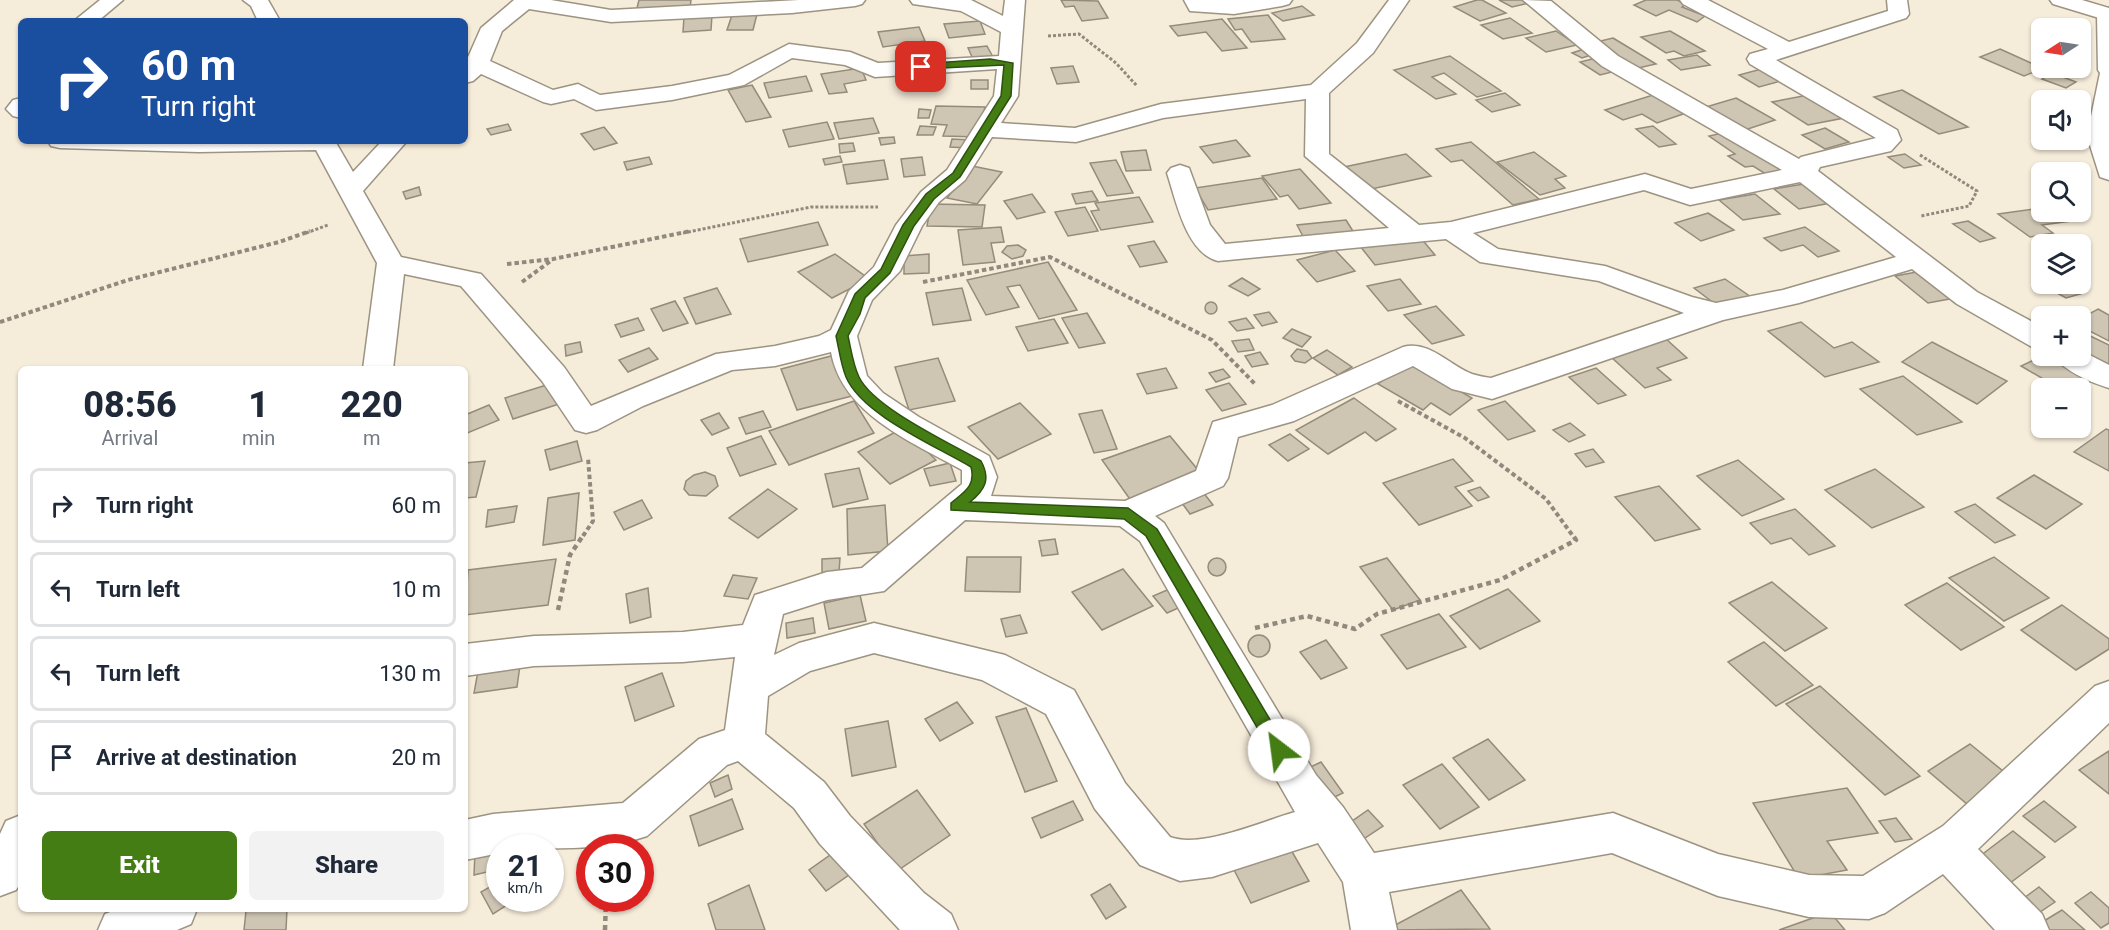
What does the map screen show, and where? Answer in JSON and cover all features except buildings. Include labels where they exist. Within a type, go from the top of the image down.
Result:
[{"type":"street","points":[[89,18],[113,0]]},
{"type":"street","points":[[253,0],[259,2],[267,18]]},
{"type":"street","points":[[855,0],[792,7],[611,16],[526,1],[492,28],[471,70],[551,97],[578,91],[596,103],[672,93],[736,80],[789,51],[850,59],[875,70],[990,62],[1009,63]]},
{"type":"street","points":[[391,263],[471,280],[553,374],[586,422],[632,399],[728,361],[775,356],[829,343],[842,336],[854,314],[859,297],[886,271],[909,225],[924,204],[957,175],[1006,96],[1013,14],[977,9],[962,3],[920,0]]},
{"type":"street","points":[[1194,0],[1197,7],[1234,8],[1282,0]]},
{"type":"street","points":[[986,129],[1076,135],[1161,111],[1318,91],[1365,48],[1400,0]]},
{"type":"street","points":[[1533,0],[1555,14],[1584,42],[1610,61],[1805,173],[1967,298],[2031,334]]},
{"type":"street","points":[[1690,0],[1712,9],[1787,50]]},
{"type":"street","points":[[1805,173],[1810,162],[1882,146],[1889,140],[1888,135],[1758,58],[1899,14],[1897,0]]},
{"type":"street","points":[[2060,0],[2108,15],[2109,70]]},
{"type":"street","points":[[789,51],[792,7]]},
{"type":"street","points":[[2109,77],[2099,136],[2109,172]]},
{"type":"street","points":[[1318,91],[1317,156],[1413,234]]},
{"type":"street","points":[[165,144],[241,144]]},
{"type":"street","points":[[325,144],[391,263],[378,366]]},
{"type":"street","points":[[350,190],[392,144]]},
{"type":"street","points":[[1180,173],[1197,227],[1218,253],[1451,230],[1645,182],[1690,197],[1805,173]]},
{"type":"street","points":[[1451,230],[1490,256],[1605,274],[1683,304],[1716,312]]},
{"type":"street","points":[[956,507],[1128,514],[1211,478],[1224,430],[1283,412],[1414,354],[1463,382],[1492,389],[1716,312],[1789,297],[1853,276],[1915,260]]},
{"type":"street","points":[[744,741],[756,639],[768,605],[827,586],[871,581],[978,489],[981,477],[977,464],[886,412],[866,395],[852,377],[842,336]]},
{"type":"street","points":[[2087,366],[2109,378]]},
{"type":"street","points":[[1128,514],[1152,532],[1301,788],[1328,821],[1364,876],[1374,930]]},
{"type":"street","points":[[749,688],[799,659],[874,638],[991,666],[1060,702],[1110,796],[1155,851],[1180,861],[1212,857],[1328,821]]},
{"type":"street","points":[[468,660],[534,651],[683,646],[756,639]]},
{"type":"street","points":[[1364,876],[1613,832],[1718,875],[1809,896],[1869,898],[1958,840],[2109,698]]},
{"type":"street","points":[[468,839],[493,834],[632,822],[712,752],[744,741]]},
{"type":"street","points":[[744,741],[809,795],[835,830],[908,908],[935,930]]},
{"type":"street","points":[[0,875],[10,861],[18,842]]},
{"type":"street","points":[[1947,847],[2026,930]]},
{"type":"street","points":[[121,930],[167,912]]},
{"type":"path","points":[[1013,14],[1023,38],[1079,34],[1116,63],[1161,111]]},
{"type":"path","points":[[1873,226],[1969,206],[1977,191],[1911,149],[1889,140]]},
{"type":"path","points":[[431,272],[553,259],[811,207],[851,208],[924,204]]},
{"type":"path","points":[[0,322],[128,280],[279,242],[362,213]]},
{"type":"path","points":[[872,284],[920,283],[1050,257],[1212,340],[1283,412]]},
{"type":"path","points":[[1213,638],[1307,616],[1355,629],[1377,614],[1500,580],[1576,540],[1546,499],[1465,438],[1358,379]]},
{"type":"path","points":[[534,651],[556,623],[570,555],[592,521],[586,422]]},
{"type":"path","points":[[605,930],[606,912]]},
{"type":"route","points":[[921,67],[990,62],[1009,63],[1006,96],[957,175],[930,197],[909,225],[886,271],[859,297],[854,314],[842,336],[852,377],[866,395],[886,412],[977,464],[981,477],[978,489],[956,507],[1128,514],[1152,532],[1279,750]]}]
